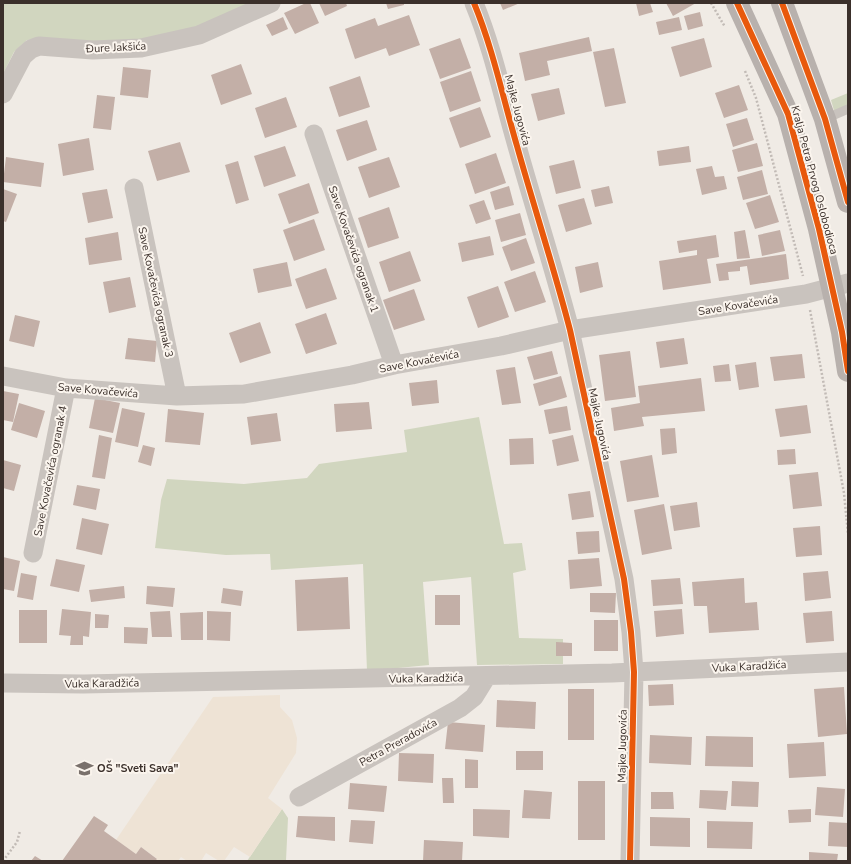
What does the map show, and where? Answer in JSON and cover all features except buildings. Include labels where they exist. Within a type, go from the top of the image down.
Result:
[{"type":"main road","name":"Kralja Petra Prvog Oslobodioca","points":[[737,3],[788,114],[819,229],[840,285],[848,371]]},
{"type":"main road","points":[[782,3],[844,172],[848,202]]},
{"type":"street","name":"Đure Jakšića","points":[[3,94],[23,56],[30,49],[39,46],[93,50],[141,48],[199,35],[271,3]]},
{"type":"street","name":"Majke Jugovića","points":[[474,3],[487,36],[570,330],[624,579],[631,632],[634,672],[630,861]]},
{"type":"street","name":"Save Kovačevića ogranak 1","points":[[314,134],[394,365]]},
{"type":"street","name":"Save Kovačevića ogranak 3","points":[[134,188],[177,396]]},
{"type":"street","name":"Save Kovačevića","points":[[3,376],[66,388],[177,396],[244,394],[501,346],[570,330],[806,294],[840,285]]},
{"type":"street","name":"Save Kovačevića ogranak 4","points":[[33,553],[66,388]]},
{"type":"street","name":"Vuka Karadžića","points":[[3,683],[56,684],[487,676],[634,672],[848,662]]},
{"type":"street","name":"Petra Preradovića","points":[[299,797],[460,708],[474,697],[487,676]]},
{"type":"lane","points":[[825,119],[848,109]]},
{"type":"path","points":[[711,3],[727,30]]},
{"type":"path","points":[[742,64],[756,98],[798,253],[844,493],[848,534]]},
{"type":"path","points":[[3,861],[17,842],[20,831]]},
{"type":"green space","points":[[3,3],[254,3],[183,34],[105,45],[41,39],[27,40],[14,52],[3,74]]},
{"type":"green space","points":[[848,93],[848,109],[835,114],[831,100]]},
{"type":"green space","points":[[479,417],[504,544],[522,543],[526,570],[513,573],[519,638],[563,639],[563,664],[477,665],[471,577],[423,582],[429,665],[367,671],[363,564],[271,570],[270,554],[226,555],[155,548],[161,500],[167,479],[244,484],[307,478],[319,464],[407,452],[404,430]]},
{"type":"green space","points":[[282,809],[288,818],[286,861],[247,861]]},
{"type":"shaded area","points":[[280,695],[280,707],[292,720],[297,738],[296,753],[268,798],[282,809],[250,857],[234,847],[224,861],[219,861],[206,853],[201,861],[187,861],[181,857],[178,861],[155,861],[156,858],[141,847],[136,854],[116,840],[213,697]]},
{"type":"cycle path","points":[[474,3],[492,56],[570,330],[624,579],[631,632],[634,672],[630,861]]},
{"type":"cycle path","points":[[737,3],[788,114],[819,229],[842,332],[848,371]]},
{"type":"cycle path","points":[[782,3],[825,119],[848,202]]},
{"type":"place","name":"OŠ \"Sveti Sava\"","points":[[84,768]]}]
